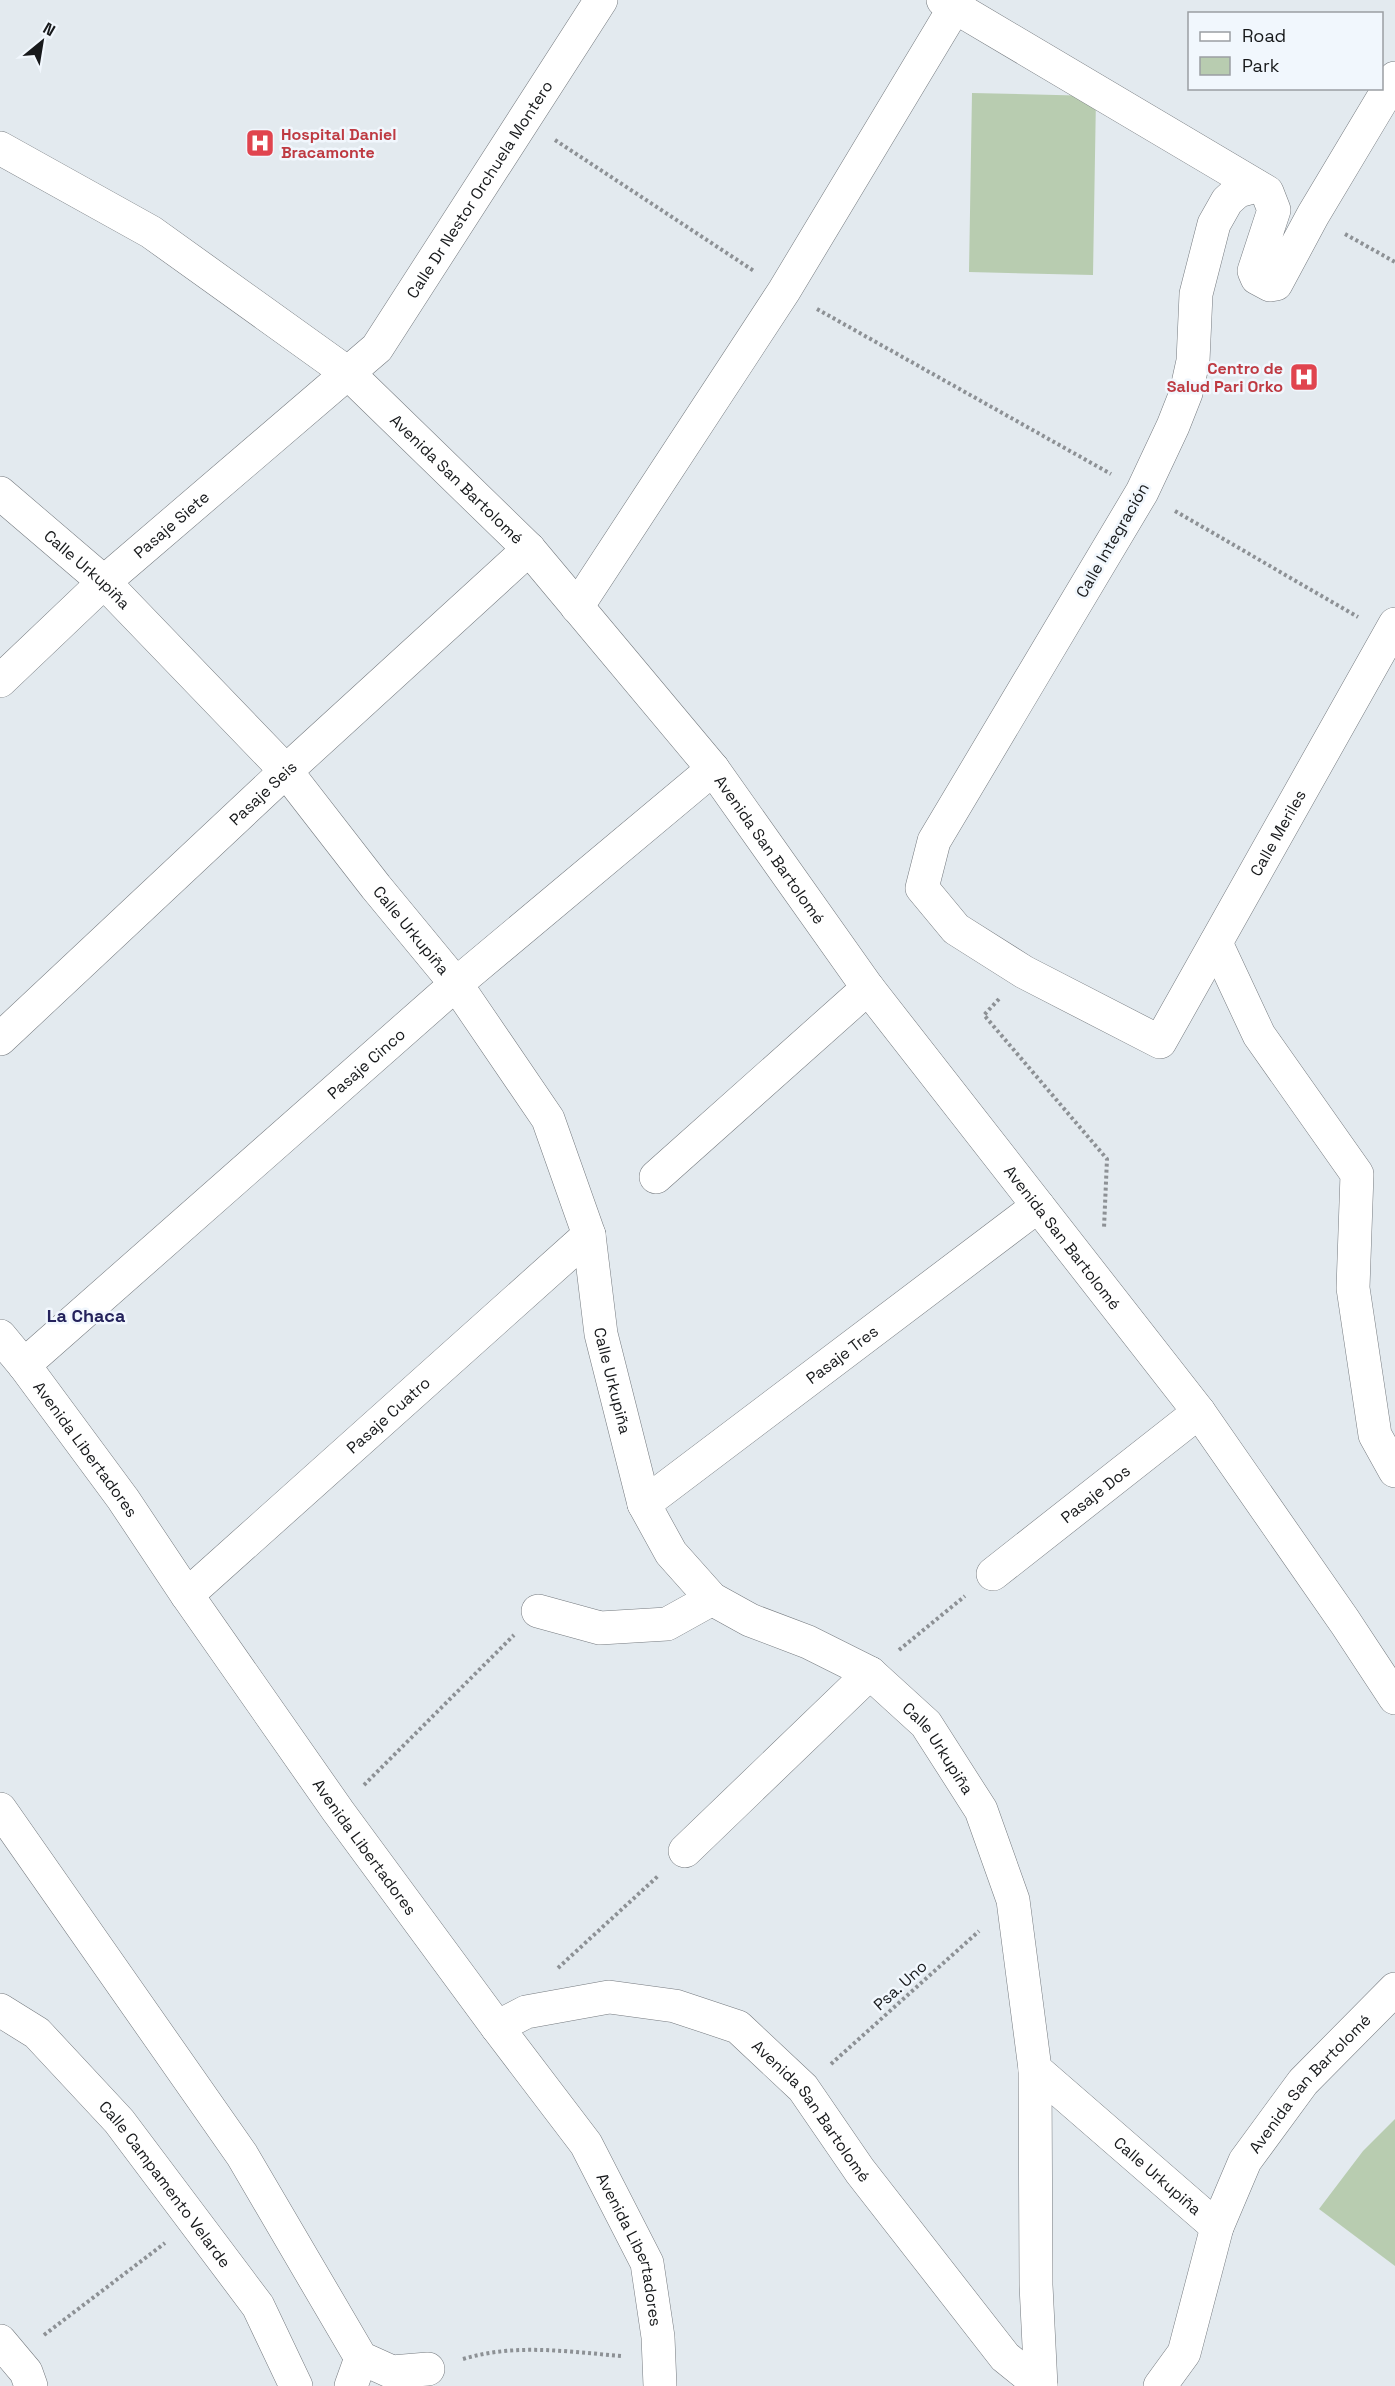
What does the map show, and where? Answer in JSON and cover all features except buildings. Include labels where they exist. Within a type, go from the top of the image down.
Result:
[{"type":"street","name":"Calle Dr Nestor Orchuela Montero","points":[[349,374],[377,348],[601,0]]},
{"type":"street","points":[[578,607],[784,291],[952,3],[1267,192],[1274,210],[1254,270],[1257,278],[1269,285],[1276,284],[1313,215],[1395,78]]},
{"type":"street","name":"Avenida San Bartolomé","points":[[0,148],[151,232],[349,374],[529,549],[713,769],[868,988],[1199,1412],[1395,1698]]},
{"type":"street","name":"Calle Integración","points":[[1024,972],[956,928],[922,888],[934,841],[1142,492],[1186,393],[1193,361],[1196,294],[1214,224],[1227,201],[1238,191],[1256,186]]},
{"type":"street","name":"Pasaje Siete","points":[[0,681],[104,582],[349,374]]},
{"type":"street","name":"Calle Urkupiña","points":[[0,493],[104,582],[286,771],[376,887],[456,984],[548,1119],[589,1235],[601,1334],[644,1504],[671,1553],[712,1599],[750,1620],[808,1642],[870,1673],[926,1724],[981,1810],[1013,1900],[1035,2069],[1217,2227]]},
{"type":"street","name":"Pasaje Seis","points":[[0,1039],[286,771],[529,549]]},
{"type":"street","name":"Calle Meriles","points":[[1024,972],[1160,1042],[1391,629]]},
{"type":"street","name":"Pasaje Cinco","points":[[24,1365],[456,984],[713,769]]},
{"type":"street","points":[[1216,943],[1259,1035],[1357,1174],[1353,1288],[1375,1435],[1395,1471]]},
{"type":"street","points":[[656,1177],[868,988]]},
{"type":"street","name":"Pasaje Tres","points":[[644,1504],[1038,1206]]},
{"type":"street","name":"Pasaje Cuatro","points":[[187,1595],[589,1235]]},
{"type":"street","name":"Avenida Libertadores","points":[[0,1336],[123,1499],[338,1811],[586,2144],[647,2263],[660,2372]]},
{"type":"street","name":"Pasaje Dos","points":[[993,1574],[1199,1412]]},
{"type":"street","points":[[538,1611],[600,1628],[667,1624],[712,1599]]},
{"type":"street","points":[[685,1851],[870,1673]]},
{"type":"street","points":[[0,1809],[242,2155],[356,2372],[428,2369]]},
{"type":"street","name":"Avenida San Bartolomé","points":[[1160,2386],[1184,2353],[1217,2227],[1245,2161],[1303,2082],[1395,1989]]},
{"type":"street","name":"Avenida San Bartolomé","points":[[497,2027],[526,2012],[609,1997],[675,2006],[738,2027],[803,2088],[860,2171],[1005,2357],[1041,2386]]},
{"type":"street","name":"Calle Campamento Velarde","points":[[0,2010],[37,2033],[119,2121],[258,2306],[296,2386]]},
{"type":"street","points":[[1035,2069],[1036,2285],[1041,2386]]},
{"type":"street","points":[[7,2350],[26,2372],[31,2386]]},
{"type":"path","points":[[524,119],[784,291],[1391,629]]},
{"type":"path","points":[[1313,215],[1395,262]]},
{"type":"path","points":[[1024,972],[984,1015],[1107,1159],[1104,1229]]},
{"type":"path","points":[[870,1673],[993,1574]]},
{"type":"path","points":[[338,1811],[538,1611]]},
{"type":"path","points":[[526,2012],[551,1974],[685,1851]]},
{"type":"path","name":"Psa. Uno","points":[[803,2088],[1013,1900]]},
{"type":"path","points":[[7,2350],[194,2220]]},
{"type":"path","points":[[428,2369],[481,2354],[524,2348],[660,2372]]},
{"type":"green space","points":[[972,93],[1096,96],[1093,275],[969,272]]},
{"type":"green space","points":[[1395,2119],[1395,2266],[1319,2209],[1363,2151]]},
{"type":"place","name":"Hospital Daniel Bracamonte","points":[[260,143]]},
{"type":"place","name":"Centro de Salud Pari Orko","points":[[1304,377]]},
{"type":"district","name":"La Chaca","points":[[86,1316]]}]
